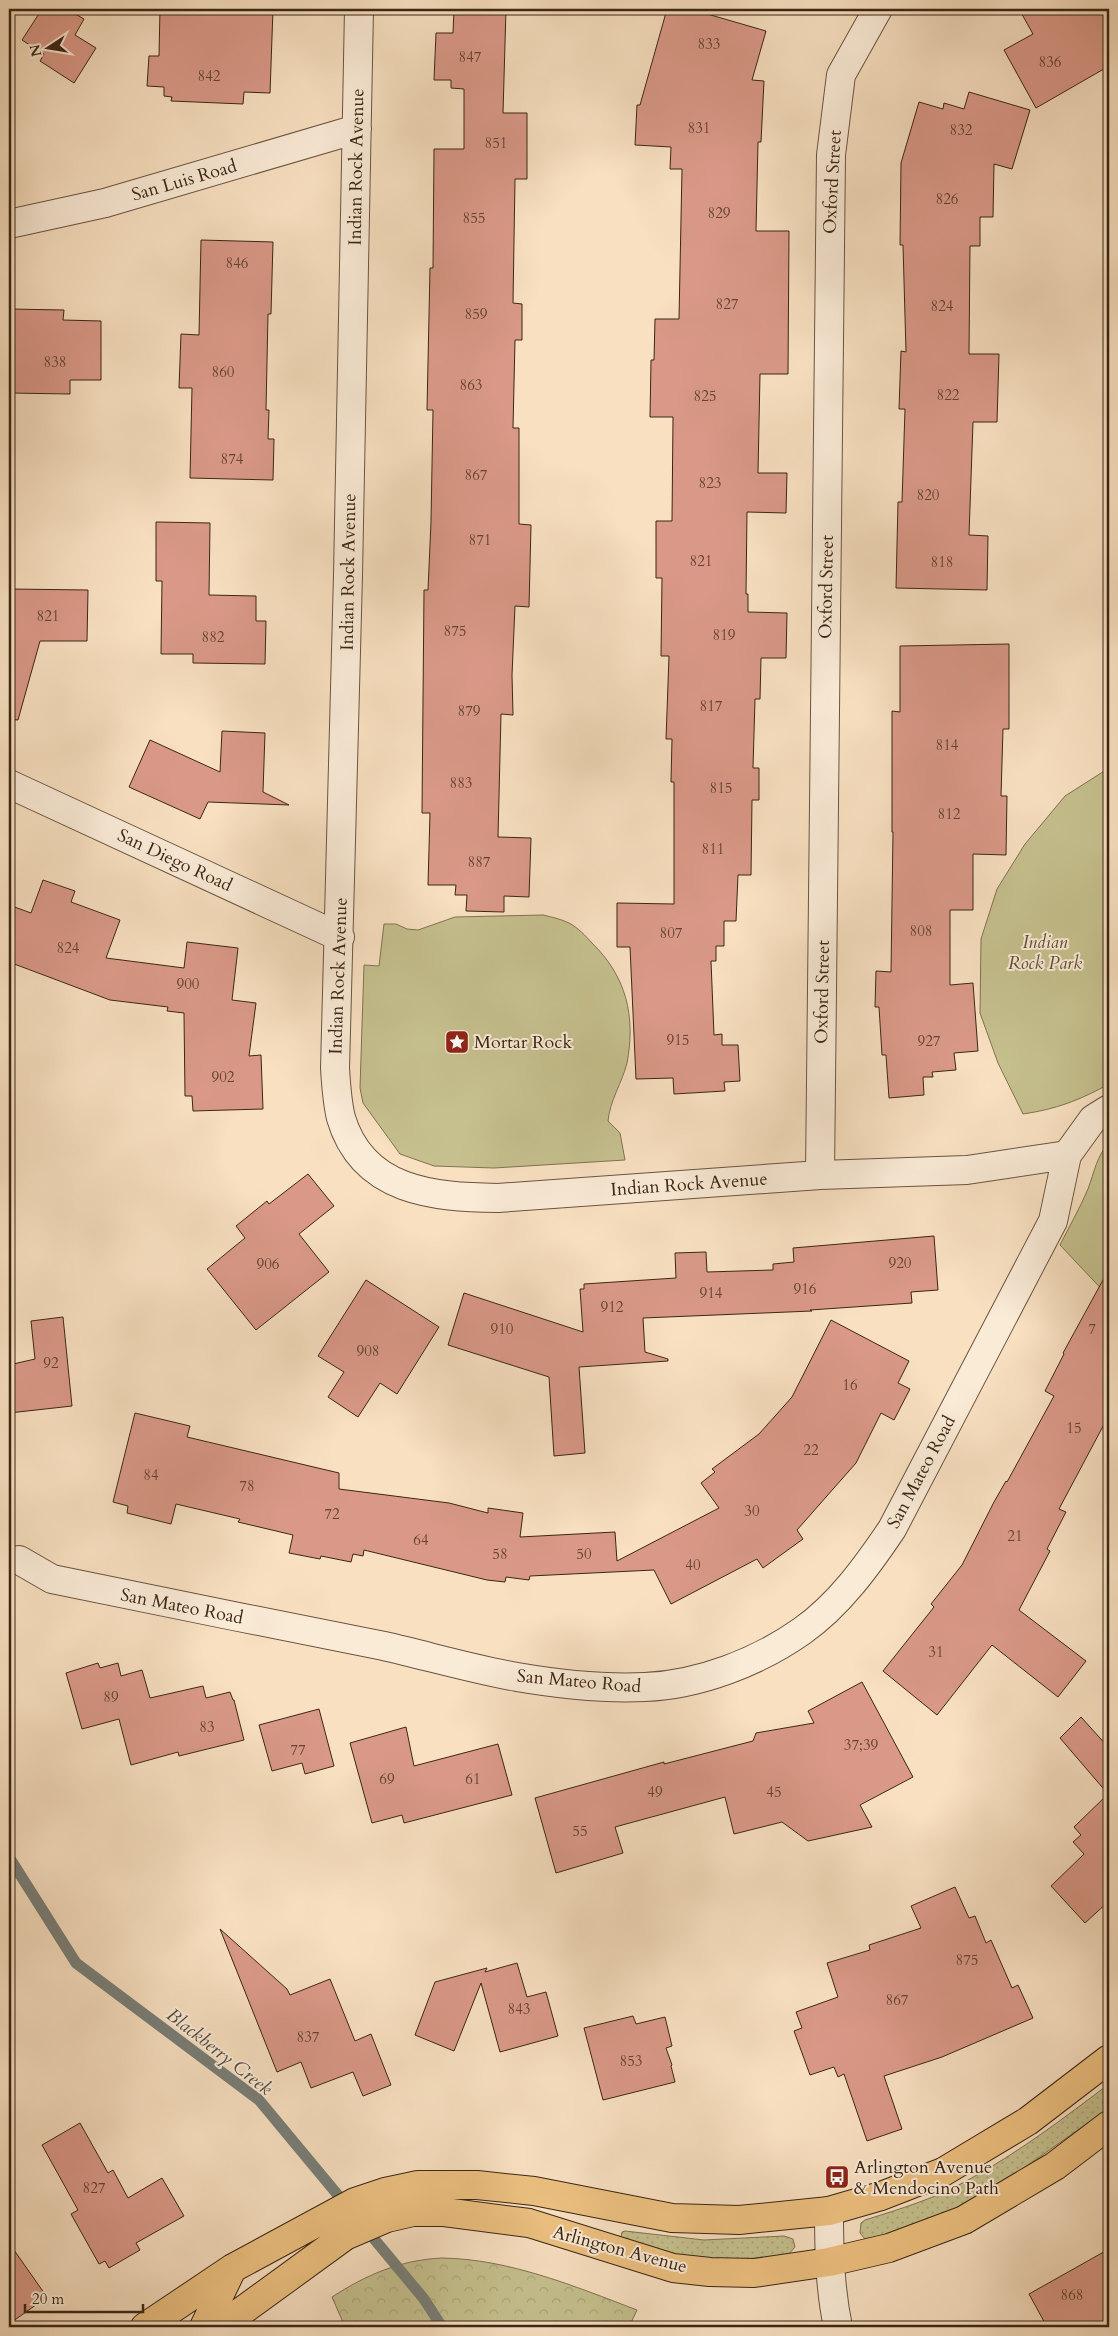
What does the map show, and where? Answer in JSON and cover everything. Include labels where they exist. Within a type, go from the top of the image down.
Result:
[{"type":"main road","name":"Arlington Avenue","points":[[145,2327],[233,2268],[355,2202],[385,2192],[418,2185],[477,2185],[534,2191],[672,2218],[739,2220],[829,2211],[881,2196],[943,2172],[1028,2121],[1109,2059]]},
{"type":"main road","name":"Arlington Avenue","points":[[220,2327],[312,2262],[345,2236],[387,2218],[413,2212],[444,2212],[529,2224],[673,2268],[710,2272],[754,2273],[829,2262],[889,2248],[964,2220],[1055,2166],[1109,2125]]},
{"type":"main road","points":[[204,2327],[233,2268]]},
{"type":"street","name":"Indian Rock Avenue","points":[[359,9],[340,936],[335,1068],[341,1117],[348,1137],[360,1154],[377,1171],[416,1191],[454,1197],[498,1198],[820,1175],[967,1170],[1067,1155]]},
{"type":"street","name":"Oxford Street","points":[[820,1175],[831,155],[841,75],[878,9]]},
{"type":"street","name":"San Luis Road","points":[[9,224],[105,203],[357,129]]},
{"type":"street","name":"San Diego Road","points":[[9,784],[340,936]]},
{"type":"street","points":[[1067,1155],[1093,1119],[1109,1109]]},
{"type":"street","name":"San Mateo Road","points":[[19,1560],[52,1579],[411,1652],[517,1677],[602,1686],[646,1687],[692,1680],[729,1668],[764,1653],[803,1630],[836,1600],[867,1566],[892,1528],[1053,1221],[1067,1155]]},
{"type":"street","points":[[829,2211],[829,2262],[833,2307],[838,2327]]},
{"type":"green space","name":"Indian Rock Park","points":[[1109,768],[1109,1084],[1068,1103],[1023,1114],[998,1063],[980,1013],[981,939],[997,889],[1025,844],[1065,796]]},
{"type":"green space","points":[[543,915],[569,923],[584,935],[604,956],[613,969],[626,998],[630,1029],[627,1063],[611,1106],[608,1121],[620,1133],[625,1160],[494,1168],[434,1166],[400,1154],[363,1103],[360,1088],[364,965],[379,966],[384,924],[396,924],[407,929],[418,930],[455,917]]},
{"type":"green space","points":[[1109,1143],[1109,1297],[1060,1245],[1085,1196],[1099,1159]]},
{"type":"green space","points":[[1109,2084],[1109,2108],[977,2201],[932,2220],[870,2240],[865,2239],[860,2233],[861,2223],[865,2220],[931,2198],[987,2170],[1040,2135]]},
{"type":"green space","points":[[622,2232],[704,2240],[784,2236],[793,2239],[795,2247],[788,2255],[742,2259],[711,2259],[659,2251],[621,2237]]},
{"type":"green space","points":[[442,2258],[492,2263],[541,2275],[637,2310],[629,2327],[345,2327],[332,2297],[358,2282],[398,2265]]},
{"type":"building","points":[[42,9],[67,9],[84,19],[75,35],[96,48],[74,83],[40,61],[44,54],[22,40]]},
{"type":"building","points":[[160,9],[273,9],[270,93],[244,92],[243,104],[171,101],[172,97],[164,96],[164,87],[147,86],[149,56],[159,56]]},
{"type":"building","points":[[454,9],[506,9],[503,113],[527,113],[527,179],[515,179],[513,303],[522,304],[522,340],[515,340],[513,428],[519,428],[519,524],[531,525],[529,607],[515,606],[512,675],[513,715],[501,714],[498,837],[531,838],[529,897],[504,896],[504,912],[466,911],[467,895],[455,895],[456,885],[428,885],[430,813],[422,813],[424,590],[428,590],[431,522],[433,410],[427,410],[430,268],[433,268],[434,149],[464,149],[464,89],[451,88],[451,80],[434,80],[436,33],[453,33]]},
{"type":"building","points":[[667,9],[690,9],[766,31],[752,80],[764,81],[761,142],[758,142],[756,231],[789,231],[788,374],[760,374],[758,473],[787,473],[786,513],[747,512],[746,594],[748,594],[748,612],[787,613],[786,658],[761,658],[760,699],[755,699],[753,768],[759,768],[759,800],[752,800],[751,875],[738,875],[736,921],[724,921],[724,946],[716,946],[716,961],[711,961],[714,1035],[722,1034],[722,1045],[738,1045],[740,1081],[724,1082],[725,1091],[674,1094],[673,1078],[636,1079],[630,947],[617,947],[617,903],[674,904],[674,782],[671,782],[672,739],[666,739],[669,656],[661,656],[662,578],[656,578],[656,521],[672,521],[673,417],[650,417],[651,360],[654,360],[655,319],[679,319],[682,169],[670,169],[671,147],[635,145],[637,105],[640,105]]},
{"type":"building","points":[[1019,9],[1109,9],[1109,66],[1036,108],[1004,50],[1033,34]]},
{"type":"building","points":[[969,92],[1030,110],[1012,169],[994,164],[993,217],[980,217],[980,246],[970,246],[969,354],[999,354],[997,422],[973,422],[969,535],[988,536],[987,590],[896,588],[898,502],[902,502],[905,409],[899,409],[901,351],[906,352],[903,245],[900,245],[901,163],[919,102],[943,109],[944,103],[964,109]]},
{"type":"building","points":[[201,240],[273,242],[271,314],[268,314],[266,410],[269,410],[268,439],[274,439],[273,480],[190,478],[192,388],[179,388],[181,334],[199,335]]},
{"type":"building","points":[[9,309],[64,310],[63,320],[101,321],[101,380],[70,380],[70,394],[9,393]]},
{"type":"building","points":[[156,522],[210,523],[209,595],[256,596],[256,621],[266,621],[265,664],[193,663],[193,654],[161,654],[162,581],[156,581]]},
{"type":"building","points":[[9,589],[88,590],[87,641],[40,641],[18,720],[9,719]]},
{"type":"building","points":[[1009,644],[1009,729],[1003,729],[1001,796],[1007,796],[1006,855],[973,854],[973,910],[950,910],[950,985],[973,983],[978,1051],[954,1053],[956,1070],[932,1072],[933,1077],[923,1077],[924,1095],[889,1098],[886,1055],[882,1055],[879,1007],[875,1007],[876,971],[891,972],[892,711],[900,712],[900,646]]},
{"type":"building","points":[[222,731],[265,733],[263,792],[289,805],[208,802],[200,819],[129,787],[150,740],[220,772]]},
{"type":"building","points":[[43,880],[75,891],[71,902],[120,920],[106,958],[184,968],[187,942],[238,948],[232,1000],[256,1003],[249,1056],[261,1055],[263,1109],[193,1111],[192,1096],[185,1096],[184,1013],[167,1011],[168,1007],[110,1000],[9,962],[9,905],[31,913]]},
{"type":"building","points":[[308,1174],[334,1206],[299,1234],[329,1272],[256,1330],[207,1269],[245,1238],[236,1226],[267,1201],[269,1204]]},
{"type":"building","points":[[934,1236],[938,1290],[911,1292],[912,1303],[810,1310],[812,1311],[643,1318],[645,1352],[668,1359],[668,1361],[579,1367],[585,1453],[554,1456],[549,1377],[448,1345],[464,1293],[583,1332],[580,1289],[584,1289],[584,1284],[676,1278],[675,1253],[706,1252],[707,1272],[773,1270],[773,1264],[794,1262],[793,1248]]},
{"type":"building","points":[[1109,1269],[1109,1415],[1059,1509],[1066,1512],[1047,1549],[1050,1551],[1019,1610],[1086,1661],[1058,1697],[992,1645],[937,1715],[883,1671],[934,1607],[931,1604],[962,1565],[994,1502],[1054,1396],[1045,1391],[1063,1353]]},
{"type":"building","points":[[366,1280],[439,1327],[397,1394],[380,1383],[358,1417],[328,1397],[344,1372],[318,1356]]},
{"type":"building","points":[[63,1317],[72,1406],[9,1413],[9,1365],[35,1359],[31,1321]]},
{"type":"building","points":[[831,1320],[909,1361],[898,1383],[910,1389],[894,1420],[881,1413],[856,1463],[797,1530],[803,1539],[763,1568],[757,1559],[671,1604],[654,1570],[530,1576],[529,1580],[506,1577],[505,1582],[487,1580],[364,1550],[363,1556],[353,1554],[351,1562],[321,1556],[320,1559],[289,1553],[293,1535],[238,1522],[240,1519],[176,1504],[171,1524],[127,1513],[128,1506],[113,1502],[135,1413],[190,1426],[187,1437],[339,1473],[339,1489],[449,1503],[488,1513],[488,1508],[523,1513],[520,1537],[615,1532],[617,1561],[719,1508],[701,1483],[715,1472],[712,1469],[759,1434],[792,1397]]},
{"type":"building","points":[[98,1663],[100,1668],[118,1663],[121,1676],[142,1670],[150,1698],[203,1686],[206,1698],[230,1692],[234,1700],[244,1740],[179,1756],[178,1752],[131,1765],[119,1719],[82,1729],[66,1673]]},
{"type":"building","points":[[862,1682],[913,1777],[860,1805],[872,1827],[808,1841],[782,1822],[734,1834],[725,1797],[615,1827],[623,1853],[556,1873],[535,1798],[664,1762],[664,1764],[753,1741],[756,1733],[814,1723],[808,1711]]},
{"type":"building","points":[[319,1709],[334,1766],[305,1774],[302,1763],[272,1771],[259,1725]]},
{"type":"building","points":[[1081,1717],[1109,1748],[1109,1901],[1085,1923],[1051,1886],[1084,1854],[1073,1842],[1081,1835],[1074,1827],[1108,1794],[1060,1738]]},
{"type":"building","points":[[406,1727],[414,1766],[498,1744],[512,1795],[404,1823],[402,1815],[372,1823],[350,1743]]},
{"type":"building","points":[[955,1887],[969,1918],[975,1916],[986,1943],[991,1940],[1012,1988],[1018,1985],[1033,2018],[942,2057],[884,2076],[902,2129],[867,2141],[844,2074],[838,2077],[834,2067],[810,2075],[794,2031],[802,2028],[796,2012],[838,1997],[827,1963],[870,1950],[869,1945],[921,1928],[911,1906]]},
{"type":"building","points":[[220,1929],[287,1989],[290,1995],[330,1979],[355,2041],[371,2034],[391,2085],[363,2096],[353,2072],[311,2088],[301,2062],[277,2072]]},
{"type":"building","points":[[517,1963],[527,1997],[546,1992],[558,2036],[500,2052],[481,1983],[454,2051],[415,2035],[435,1982],[487,1968],[485,1972]]},
{"type":"building","points":[[633,2016],[636,2024],[665,2017],[672,2046],[666,2048],[675,2082],[603,2100],[584,2028]]},
{"type":"building","points":[[80,2123],[108,2173],[113,2170],[128,2198],[162,2178],[184,2216],[136,2243],[140,2250],[109,2268],[105,2261],[99,2264],[71,2214],[78,2210],[42,2145]]},
{"type":"building","points":[[9,2243],[47,2297],[9,2324]]},
{"type":"building","points":[[1109,2249],[1109,2327],[1047,2327],[1029,2294]]},
{"type":"waterway","name":"Blackberry Creek","points":[[9,1857],[76,1963],[259,2100],[347,2206]]},
{"type":"waterway","name":"Blackberry Creek","points":[[365,2228],[424,2299],[442,2327]]},
{"type":"place","name":"Mortar Rock","points":[[457,1042]]},
{"type":"place","name":"Arlington Avenue & Mendocino Path","points":[[837,2177]]}]
